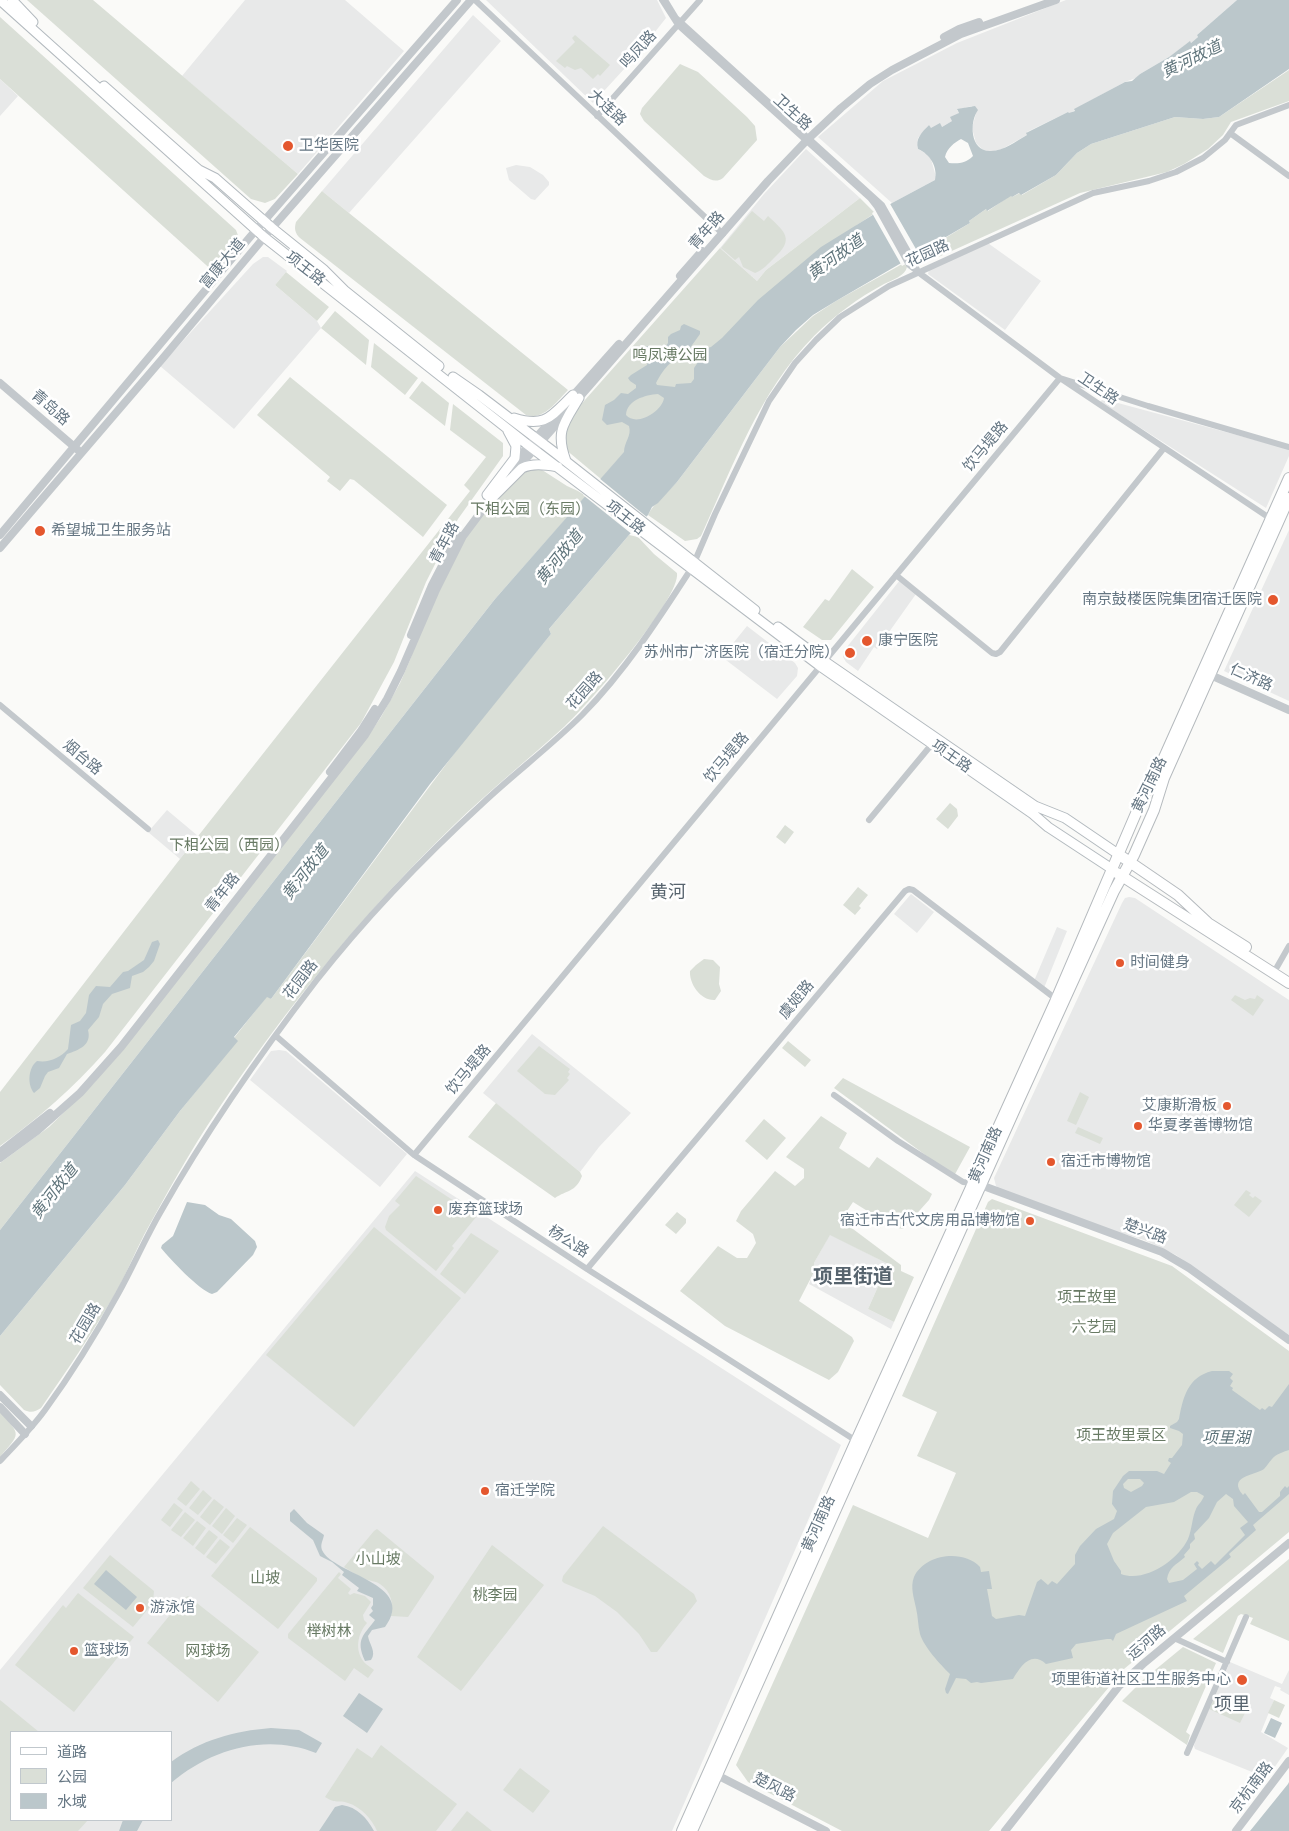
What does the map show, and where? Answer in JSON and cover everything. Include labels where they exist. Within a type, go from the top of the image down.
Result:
[{"type":"main road","name":"项王路","points":[[0,0],[264,237],[506,421],[538,440],[563,464],[693,566],[822,664],[1033,814],[1048,827],[1289,982]]},
{"type":"main road","name":"项王路","points":[[12,0],[27,17],[199,170],[214,178],[323,269],[344,290],[506,421],[531,447],[563,464]]},
{"type":"main road","points":[[488,498],[515,458],[516,446],[506,421],[537,422],[550,417],[576,397]]},
{"type":"main road","points":[[488,498],[522,468],[528,465],[563,464],[562,430],[576,397]]},
{"type":"main road","name":"黄河南路","points":[[692,1831],[713,1773],[977,1184],[1154,810],[1164,778],[1206,673],[1289,478]]},
{"type":"main road","name":"黄河南路","points":[[977,1184],[1146,790],[1158,771],[1206,673],[1289,498]]},
{"type":"main road","name":"项王路","points":[[822,664],[1035,806],[1065,818],[1178,895],[1208,923],[1289,974]]},
{"type":"main road","name":"黄河南路","points":[[682,1831],[713,1773]]},
{"type":"street","name":"富康大道","points":[[0,535],[75,448],[256,230],[457,0]]},
{"type":"street","name":"富康大道","points":[[0,548],[82,454],[264,237],[473,0]]},
{"type":"street","name":"大连路","points":[[473,0],[721,233]]},
{"type":"street","name":"卫生路","points":[[664,0],[679,24],[880,206],[918,272],[1060,378],[1271,519]]},
{"type":"street","name":"鸣凤路","points":[[597,116],[700,0]]},
{"type":"street","name":"青年路","points":[[0,1152],[74,1093],[118,1044],[361,731],[382,698],[432,585],[456,538],[470,516],[488,498],[805,138],[838,104],[866,81],[890,66],[958,29],[1043,0]]},
{"type":"street","name":"青年路","points":[[805,138],[852,98],[892,70],[961,34],[1056,0]]},
{"type":"street","name":"花园路","points":[[0,1461],[43,1413],[60,1388],[99,1327],[159,1215],[200,1144],[222,1110],[318,979],[408,876],[482,803],[568,729],[602,693],[661,617],[693,566],[760,416],[783,379],[816,340],[840,317],[872,295],[918,272],[1093,193],[1149,181],[1176,172],[1203,158],[1225,140],[1237,124],[1289,105]]},
{"type":"street","points":[[1230,133],[1289,176]]},
{"type":"street","points":[[1060,378],[1148,406],[1289,446]]},
{"type":"street","name":"饮马堤路","points":[[414,1155],[1060,378]]},
{"type":"street","name":"青岛路","points":[[0,383],[82,454]]},
{"type":"street","points":[[896,575],[992,653],[996,654],[1000,652],[1164,448]]},
{"type":"street","name":"青年路","points":[[0,1158],[37,1131],[80,1093],[121,1047],[365,735],[397,678],[462,536],[488,498]]},
{"type":"street","name":"仁济路","points":[[1206,673],[1289,710]]},
{"type":"street","name":"烟台路","points":[[0,705],[148,829]]},
{"type":"street","points":[[869,820],[932,744]]},
{"type":"street","name":"虞姬路","points":[[587,1269],[905,891],[913,890],[1056,999]]},
{"type":"street","points":[[1278,967],[1289,946]]},
{"type":"street","name":"杨公路","points":[[276,1036],[414,1155],[587,1269],[860,1443]]},
{"type":"street","points":[[834,1095],[898,1141],[964,1182],[977,1184]]},
{"type":"street","name":"楚兴路","points":[[977,1184],[1162,1252],[1190,1268],[1289,1340]]},
{"type":"street","points":[[0,1395],[31,1426]]},
{"type":"street","points":[[0,1407],[25,1434]]},
{"type":"street","name":"运河路","points":[[1005,1831],[1119,1686],[1289,1543]]},
{"type":"street","points":[[1187,1753],[1246,1617]]},
{"type":"street","points":[[1174,1638],[1227,1662]]},
{"type":"street","name":"京杭南路","points":[[1236,1831],[1289,1761]]},
{"type":"street","name":"楚风路","points":[[713,1773],[826,1831]]},
{"type":"shaded area","points":[[245,0],[345,0],[404,51],[298,174],[182,76]]},
{"type":"shaded area","points":[[486,0],[657,0],[666,18],[636,56],[593,103]]},
{"type":"shaded area","points":[[1066,0],[1237,0],[1197,35],[1198,37],[1191,43],[1189,42],[1136,78],[1125,82],[1069,114],[1068,112],[1027,132],[1027,135],[1002,149],[990,152],[983,150],[976,143],[972,128],[976,113],[972,106],[957,110],[959,113],[952,121],[942,127],[931,129],[929,125],[918,138],[917,146],[918,149],[927,154],[931,159],[936,177],[935,180],[892,203],[818,137],[883,81],[957,43]]},
{"type":"shaded area","points":[[473,15],[501,41],[349,213],[322,191]]},
{"type":"shaded area","points":[[0,79],[18,96],[0,116]]},
{"type":"shaded area","points":[[806,149],[860,198],[766,270],[757,281],[720,248],[764,194]]},
{"type":"shaded area","points":[[516,165],[530,167],[543,175],[549,182],[549,185],[535,200],[531,199],[509,180],[506,168]]},
{"type":"shaded area","points":[[985,241],[1041,281],[1005,330],[928,274],[929,270]]},
{"type":"shaded area","points":[[263,257],[268,257],[287,271],[275,285],[317,321],[321,328],[234,429],[160,366],[253,264]]},
{"type":"shaded area","points":[[1103,399],[1289,449],[1289,456],[1266,508],[1100,402]]},
{"type":"shaded area","name":"南京鼓楼医院集团宿迁医院","points":[[1289,530],[1289,701],[1224,671]]},
{"type":"shaded area","points":[[900,580],[916,594],[877,649],[874,647],[858,671],[846,662],[843,652]]},
{"type":"shaded area","points":[[747,626],[795,663],[798,668],[797,676],[777,699],[722,657]]},
{"type":"shaded area","points":[[167,810],[198,836],[180,859],[148,832]]},
{"type":"shaded area","points":[[911,894],[934,912],[917,933],[894,914]]},
{"type":"shaded area","points":[[1125,898],[1135,898],[1289,1000],[1289,1335],[1176,1255],[1144,1240],[1094,1225],[996,1186],[994,1178],[1122,903]]},
{"type":"shaded area","points":[[1057,927],[1067,931],[1044,988],[1034,981]]},
{"type":"shaded area","points":[[532,1034],[631,1113],[599,1147],[580,1172],[483,1093]]},
{"type":"shaded area","points":[[271,1051],[286,1051],[407,1154],[380,1187],[250,1080]]},
{"type":"shaded area","name":"宿迁学院","points":[[415,1171],[841,1445],[672,1831],[0,1831],[0,1670]]},
{"type":"shaded area","points":[[830,1234],[888,1264],[868,1309],[894,1322],[891,1329],[809,1284],[815,1270],[814,1263]]},
{"type":"shaded area","points":[[1230,1662],[1282,1684],[1289,1670],[1289,1695],[1280,1690],[1281,1688],[1275,1686],[1270,1698],[1274,1700],[1261,1732],[1288,1748],[1267,1778],[1195,1749],[1194,1746]]},
{"type":"green space","points":[[27,0],[93,0],[298,174],[275,199],[265,203],[251,199]]},
{"type":"green space","points":[[0,17],[236,230],[240,241],[216,274],[0,79]]},
{"type":"green space","points":[[575,35],[610,65],[600,76],[598,74],[593,79],[581,68],[575,70],[567,66],[565,68],[556,61],[575,42],[572,38]]},
{"type":"green space","points":[[680,64],[698,72],[755,126],[757,140],[723,178],[716,181],[704,176],[644,121],[640,114],[642,108]]},
{"type":"green space","points":[[1289,70],[1289,101],[1231,122],[1223,135],[1208,149],[1184,164],[1167,172],[1080,193],[934,259],[927,260],[922,252],[970,223],[969,221],[986,209],[988,211],[1011,195],[1012,197],[1020,193],[1022,195],[1056,175],[1077,153],[1091,144],[1175,117],[1203,119],[1219,117]]},
{"type":"green space","points":[[322,191],[568,390],[544,413],[533,416],[526,415],[300,238],[295,231],[296,222]]},
{"type":"green space","name":"鸣凤溥公园","points":[[860,198],[875,213],[857,225],[694,384],[676,394],[601,479],[565,449],[562,436],[568,419],[720,248],[757,281],[766,270]]},
{"type":"green space","points":[[752,211],[764,221],[768,216],[783,231],[786,241],[780,251],[765,267],[755,273],[743,267],[739,257],[735,260],[721,248]]},
{"type":"green space","points":[[904,263],[907,267],[901,275],[847,307],[822,328],[795,358],[778,381],[749,431],[701,536],[697,539],[685,541],[648,515],[657,502],[677,482],[780,347],[813,316]]},
{"type":"green space","points":[[286,272],[329,307],[317,321],[275,285]]},
{"type":"green space","points":[[335,311],[369,340],[366,365],[321,328]]},
{"type":"green space","points":[[374,343],[418,378],[405,395],[371,367]]},
{"type":"green space","points":[[290,377],[447,505],[423,537],[354,480],[350,479],[340,491],[327,481],[330,477],[257,415]]},
{"type":"green space","points":[[422,381],[449,403],[445,426],[409,398]]},
{"type":"green space","name":"下相公园（西园）","points":[[453,404],[503,443],[503,456],[458,519],[426,582],[394,662],[361,723],[105,1052],[55,1102],[0,1146],[0,1092],[180,859],[470,491],[464,485],[486,457],[450,430]]},
{"type":"green space","name":"下相公园（东园）","points":[[539,468],[586,496],[495,599],[0,1230],[0,1163],[49,1127],[94,1083],[368,736],[400,683],[421,629],[465,538],[484,512],[518,474],[525,469]]},
{"type":"green space","points":[[629,535],[638,537],[654,554],[677,573],[674,586],[649,627],[576,715],[468,812],[389,891],[299,998],[243,1073],[197,1141],[144,1235],[119,1287],[71,1364],[41,1408],[33,1412],[24,1410],[0,1385],[0,1336],[125,1185],[180,1111],[237,1041],[234,1038],[267,996],[271,999],[468,735],[551,634],[549,629]]},
{"type":"green space","points":[[852,569],[874,587],[831,640],[822,640],[803,627],[825,599],[829,601]]},
{"type":"green space","points":[[950,803],[957,809],[958,816],[948,829],[936,819]]},
{"type":"green space","points":[[785,825],[794,832],[785,844],[776,837]]},
{"type":"green space","points":[[858,887],[868,895],[859,906],[861,908],[855,915],[843,905]]},
{"type":"green space","points":[[704,959],[713,960],[720,967],[719,984],[721,991],[715,1000],[710,1000],[701,995],[694,986],[690,976],[690,971]]},
{"type":"green space","points":[[1235,995],[1245,1000],[1255,999],[1257,995],[1264,1000],[1253,1016],[1231,1000]]},
{"type":"green space","points":[[788,1041],[811,1060],[805,1067],[782,1048]]},
{"type":"green space","points":[[539,1046],[570,1069],[568,1072],[570,1074],[567,1078],[569,1080],[555,1095],[545,1094],[517,1071]]},
{"type":"green space","points":[[843,1078],[970,1147],[954,1176],[834,1088]]},
{"type":"green space","points":[[1080,1092],[1089,1097],[1076,1125],[1067,1121]]},
{"type":"green space","points":[[496,1103],[580,1172],[582,1176],[574,1188],[555,1198],[468,1137]]},
{"type":"green space","points":[[821,1116],[847,1133],[839,1148],[869,1168],[877,1157],[932,1194],[929,1200],[903,1229],[893,1227],[853,1202],[841,1220],[901,1265],[901,1271],[914,1277],[894,1322],[868,1309],[888,1264],[830,1235],[814,1263],[815,1270],[799,1301],[852,1337],[854,1341],[838,1372],[829,1380],[725,1326],[680,1291],[718,1246],[737,1258],[747,1258],[756,1243],[753,1234],[736,1221],[741,1211],[775,1171],[795,1186],[804,1178],[804,1169],[786,1157]]},
{"type":"green space","points":[[764,1119],[786,1138],[767,1160],[745,1141]]},
{"type":"green space","points":[[1078,1127],[1103,1138],[1100,1144],[1075,1133]]},
{"type":"green space","points":[[416,1176],[477,1216],[452,1246],[454,1248],[436,1271],[386,1230],[385,1227],[389,1216],[400,1205],[395,1201]]},
{"type":"green space","points":[[1246,1190],[1251,1193],[1249,1195],[1253,1198],[1255,1196],[1262,1201],[1249,1217],[1234,1205]]},
{"type":"green space","name":"项王故里景区","points":[[992,1199],[1172,1266],[1289,1351],[1289,1532],[1124,1669],[989,1831],[842,1831],[748,1782],[736,1765],[853,1505],[928,1538],[956,1473],[917,1456],[937,1412],[902,1396],[988,1202]]},
{"type":"green space","points":[[677,1212],[686,1219],[686,1223],[676,1234],[665,1225]]},
{"type":"green space","points":[[374,1227],[461,1298],[354,1427],[266,1355]]},
{"type":"green space","points":[[471,1233],[499,1251],[465,1294],[440,1274]]},
{"type":"green space","points":[[0,1412],[15,1430],[16,1435],[15,1439],[0,1457]]},
{"type":"green space","points":[[191,1481],[200,1489],[186,1506],[177,1499]]},
{"type":"green space","points":[[203,1490],[212,1498],[198,1515],[189,1508]]},
{"type":"green space","points":[[214,1499],[224,1507],[210,1525],[200,1517]]},
{"type":"green space","points":[[174,1503],[183,1510],[170,1527],[161,1520]]},
{"type":"green space","points":[[226,1508],[235,1516],[222,1534],[212,1526]]},
{"type":"green space","points":[[185,1512],[195,1520],[181,1537],[171,1530]]},
{"type":"green space","points":[[237,1518],[247,1525],[233,1543],[223,1535]]},
{"type":"green space","points":[[197,1521],[206,1528],[193,1546],[183,1538]]},
{"type":"green space","points":[[603,1526],[694,1594],[697,1601],[657,1652],[651,1652],[639,1634],[617,1612],[595,1596],[562,1581],[563,1576]]},
{"type":"green space","name":"山坡","points":[[250,1527],[317,1578],[317,1581],[278,1629],[211,1576]]},
{"type":"green space","name":"小山坡","points":[[377,1529],[434,1576],[408,1617],[391,1616],[391,1598],[387,1590],[377,1582],[367,1580],[344,1567]]},
{"type":"green space","points":[[209,1530],[218,1537],[204,1555],[195,1548]]},
{"type":"green space","points":[[220,1539],[230,1547],[216,1564],[206,1557]]},
{"type":"green space","name":"桃李园","points":[[492,1545],[544,1585],[461,1691],[417,1657]]},
{"type":"green space","points":[[110,1555],[154,1591],[153,1603],[133,1627],[83,1588]]},
{"type":"green space","points":[[1289,1559],[1289,1641],[1250,1624],[1253,1618],[1241,1614],[1238,1616],[1223,1653],[1193,1639]]},
{"type":"green space","name":"榉树林","points":[[339,1572],[341,1574],[338,1578],[351,1589],[348,1593],[350,1595],[354,1593],[365,1596],[371,1602],[363,1615],[367,1623],[361,1632],[358,1642],[361,1657],[374,1670],[368,1678],[354,1668],[345,1681],[288,1638],[288,1634]]},
{"type":"green space","name":"篮球场","points":[[78,1593],[134,1637],[74,1712],[15,1665],[63,1605],[66,1608]]},
{"type":"green space","name":"网球场","points":[[188,1596],[259,1652],[218,1702],[147,1643],[184,1598]]},
{"type":"green space","points":[[1183,1647],[1216,1663],[1186,1732],[1190,1735],[1187,1745],[1122,1701],[1144,1679]]},
{"type":"green space","points":[[1216,1695],[1247,1709],[1240,1723],[1209,1709]]},
{"type":"green space","points":[[0,1700],[38,1731],[10,1731],[10,1821],[87,1821],[78,1831],[0,1831]]},
{"type":"green space","points":[[1274,1700],[1285,1705],[1279,1718],[1268,1713]]},
{"type":"green space","points":[[381,1745],[457,1804],[436,1831],[377,1831],[362,1810],[345,1802],[333,1801],[325,1797],[357,1748],[372,1758]]},
{"type":"green space","points":[[520,1768],[550,1791],[533,1813],[503,1790]]},
{"type":"green space","points":[[467,1811],[492,1831],[451,1831]]},
{"type":"water","name":"黄河故道","points":[[1237,0],[1289,0],[1289,69],[1219,117],[1203,119],[1175,117],[1091,144],[1077,153],[1056,175],[1021,195],[1019,193],[1011,196],[987,211],[986,209],[969,221],[970,223],[813,315],[796,330],[780,347],[677,482],[652,507],[648,515],[549,629],[551,634],[430,784],[271,999],[267,997],[234,1037],[238,1041],[180,1111],[125,1185],[0,1336],[0,1230],[495,599],[624,452],[630,430],[629,426],[622,422],[607,425],[602,420],[605,405],[621,393],[628,394],[636,388],[636,385],[628,378],[647,365],[650,354],[646,346],[654,346],[656,353],[661,353],[668,343],[668,337],[680,330],[684,324],[700,331],[700,334],[690,348],[697,351],[711,347],[758,300],[821,247],[892,203],[935,180],[934,166],[926,154],[918,149],[918,139],[929,125],[931,128],[940,123],[942,127],[952,121],[950,117],[959,113],[957,109],[975,106],[978,110],[973,122],[975,142],[984,150],[996,151],[1027,135],[1026,133],[1068,112],[1075,111],[1074,109],[1125,82],[1132,81],[1190,41],[1191,43],[1198,37],[1197,35]],"holes":[[[961,139],[968,143],[973,156],[962,162],[949,163],[945,157],[947,151]],[[692,354],[701,358],[694,368],[694,379],[691,383],[676,384],[675,387],[657,385],[656,383],[666,367],[686,355]],[[658,394],[664,398],[654,413],[642,419],[630,418],[626,415],[633,402],[642,397]]]},
{"type":"water","points":[[158,940],[160,944],[154,961],[143,972],[132,976],[130,988],[112,994],[103,1004],[99,1017],[88,1030],[88,1040],[84,1046],[67,1054],[59,1068],[48,1072],[40,1088],[34,1093],[30,1086],[29,1077],[34,1064],[37,1061],[54,1059],[68,1049],[71,1025],[80,1021],[86,1013],[89,995],[96,986],[110,987],[123,972],[128,971],[144,960],[152,942]]},
{"type":"water","points":[[187,1202],[205,1205],[219,1215],[231,1219],[255,1241],[257,1247],[253,1255],[217,1292],[212,1294],[193,1281],[161,1248],[173,1236]]},
{"type":"water","name":"项里湖","points":[[1212,1371],[1229,1371],[1233,1374],[1230,1378],[1233,1381],[1230,1386],[1233,1388],[1232,1390],[1260,1410],[1262,1408],[1265,1410],[1269,1406],[1272,1407],[1289,1384],[1289,1450],[1280,1453],[1264,1469],[1240,1480],[1238,1484],[1243,1495],[1245,1493],[1259,1512],[1262,1512],[1280,1496],[1280,1492],[1285,1486],[1287,1488],[1289,1486],[1289,1494],[1253,1525],[1256,1530],[1229,1554],[1231,1557],[1184,1596],[1187,1601],[1116,1634],[1113,1641],[1107,1639],[1076,1644],[1071,1650],[1073,1658],[1046,1664],[1041,1660],[1031,1659],[1023,1665],[1013,1679],[971,1683],[966,1679],[956,1678],[948,1694],[946,1693],[945,1689],[950,1674],[929,1650],[920,1634],[912,1589],[914,1577],[919,1569],[935,1559],[945,1557],[955,1556],[973,1561],[980,1567],[981,1572],[989,1571],[992,1589],[987,1589],[992,1616],[996,1619],[1019,1615],[1025,1616],[1037,1582],[1041,1579],[1048,1585],[1052,1581],[1057,1584],[1075,1564],[1075,1555],[1080,1546],[1096,1529],[1114,1519],[1117,1511],[1112,1504],[1113,1491],[1123,1476],[1129,1471],[1157,1471],[1164,1474],[1171,1463],[1168,1461],[1169,1458],[1172,1458],[1182,1445],[1183,1434],[1170,1428],[1170,1426],[1179,1419],[1182,1403],[1188,1389],[1197,1378]],"holes":[[[1128,1479],[1140,1479],[1144,1483],[1131,1492],[1124,1488],[1123,1484]],[[1191,1492],[1197,1492],[1204,1496],[1196,1509],[1188,1539],[1183,1547],[1177,1555],[1160,1568],[1140,1575],[1130,1576],[1121,1574],[1107,1544],[1113,1533],[1146,1507],[1174,1502]],[[1226,1494],[1233,1499],[1234,1506],[1248,1522],[1240,1528],[1245,1535],[1215,1565],[1211,1561],[1202,1569],[1197,1561],[1194,1564],[1197,1569],[1183,1580],[1169,1583],[1167,1579],[1169,1572],[1173,1566],[1185,1557],[1184,1555],[1190,1548],[1190,1544],[1195,1539],[1194,1534],[1209,1518],[1217,1502]]]},
{"type":"water","points":[[294,1509],[307,1523],[324,1535],[321,1548],[329,1559],[370,1581],[391,1600],[392,1612],[385,1627],[372,1630],[368,1636],[373,1651],[371,1660],[365,1661],[361,1642],[364,1634],[375,1620],[369,1615],[373,1611],[371,1608],[373,1598],[357,1591],[359,1588],[342,1575],[344,1572],[332,1562],[320,1556],[313,1540],[290,1521],[290,1513]]},
{"type":"water","points":[[106,1570],[137,1597],[126,1610],[94,1584]]},
{"type":"water","points":[[359,1693],[383,1709],[367,1733],[343,1716]]},
{"type":"water","points":[[1271,1718],[1282,1723],[1275,1738],[1264,1733]]},
{"type":"water","points":[[271,1728],[299,1730],[322,1743],[316,1753],[278,1744],[240,1748],[221,1753],[204,1761],[172,1782],[172,1761],[182,1754],[206,1742],[244,1731]]},
{"type":"water","points":[[1289,1782],[1289,1831],[1250,1831],[1288,1784]]},
{"type":"water","points":[[342,1805],[352,1808],[361,1814],[374,1831],[319,1831],[335,1807]]},
{"type":"water","points":[[123,1821],[142,1821],[137,1831],[119,1831]]},
{"type":"pier","points":[[889,202],[920,256],[902,266],[872,213]]},
{"type":"pier","points":[[599,478],[648,518],[633,535],[583,495]]},
{"type":"waterway","points":[[563,511],[571,517]]},
{"type":"place","name":"卫华医院","points":[[288,146]]},
{"type":"place","name":"希望城卫生服务站","points":[[40,531]]},
{"type":"place","name":"南京鼓楼医院集团宿迁医院","points":[[1273,600]]},
{"type":"place","name":"康宁医院","points":[[867,641]]},
{"type":"place","name":"苏州市广济医院（宿迁分院）","points":[[850,653]]},
{"type":"place","name":"时间健身","points":[[1120,963]]},
{"type":"place","name":"艾康斯滑板","points":[[1227,1106]]},
{"type":"place","name":"华夏孝善博物馆","points":[[1138,1126]]},
{"type":"place","name":"宿迁市博物馆","points":[[1051,1162]]},
{"type":"place","name":"废弃篮球场","points":[[438,1210]]},
{"type":"place","name":"宿迁市古代文房用品博物馆","points":[[1030,1221]]},
{"type":"place","name":"宿迁学院","points":[[485,1491]]},
{"type":"place","name":"游泳馆","points":[[140,1608]]},
{"type":"place","name":"篮球场","points":[[74,1651]]},
{"type":"place","name":"项里街道社区卫生服务中心","points":[[1242,1680]]},
{"type":"district","name":"黄河","points":[[668,893]]},
{"type":"district","name":"项里街道","points":[[853,1278]]},
{"type":"district","name":"项里","points":[[1232,1705]]},
{"type":"park label","name":"项王故里","points":[[1087,1298]]},
{"type":"park label","name":"六艺园","points":[[1094,1328]]}]
